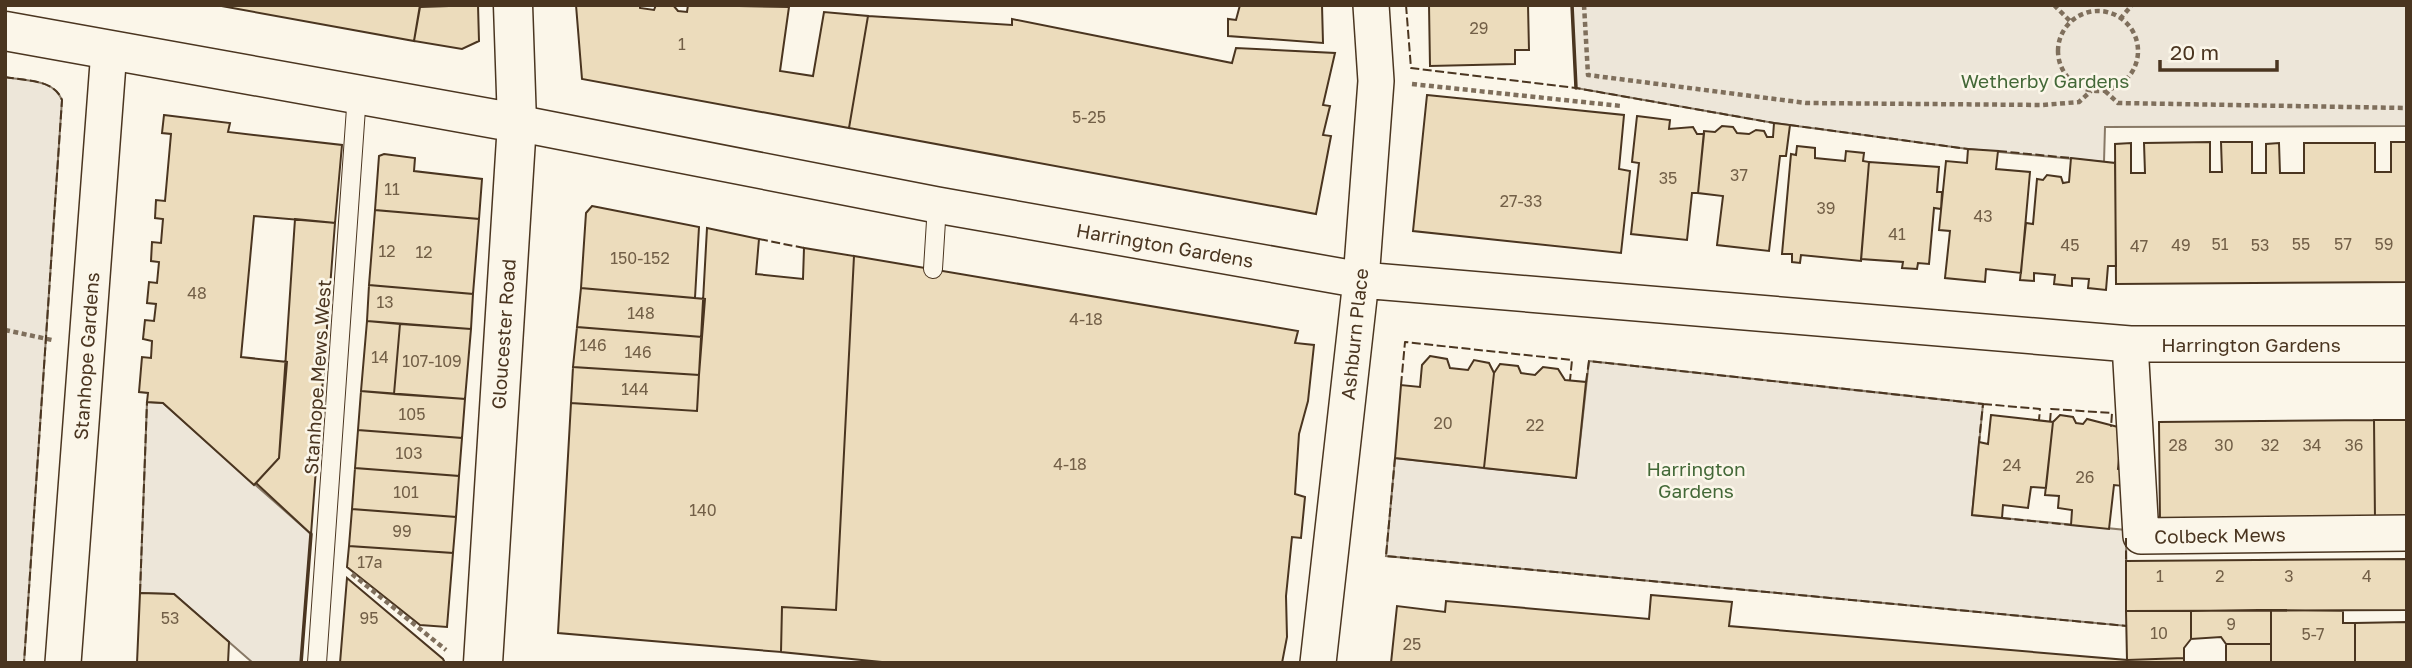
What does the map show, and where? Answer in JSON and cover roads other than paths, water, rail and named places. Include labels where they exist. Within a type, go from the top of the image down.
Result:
[{"type":"street","name":"Gloucester Road","points":[[466,658],[517,123],[513,5]]},
{"type":"street","name":"Ashburn Place","points":[[1318,663],[1361,280],[1376,80],[1371,5]]},
{"type":"street","points":[[5,31],[517,123]]},
{"type":"street","name":"Stanhope Gardens","points":[[63,663],[110,50]]},
{"type":"street","name":"Harrington Gardens","points":[[517,123],[937,205],[1361,280],[2130,344],[2407,344]]},
{"type":"street","name":"Colbeck Mews","points":[[2130,344],[2141,536],[2407,533]]},
{"type":"lane","name":"Stanhope Mews West","points":[[317,663],[357,94]]},
{"type":"lane","points":[[933,269],[937,205]]},
{"type":"park label","name":"Wetherby Gardens","points":[[2045,80]]}]
